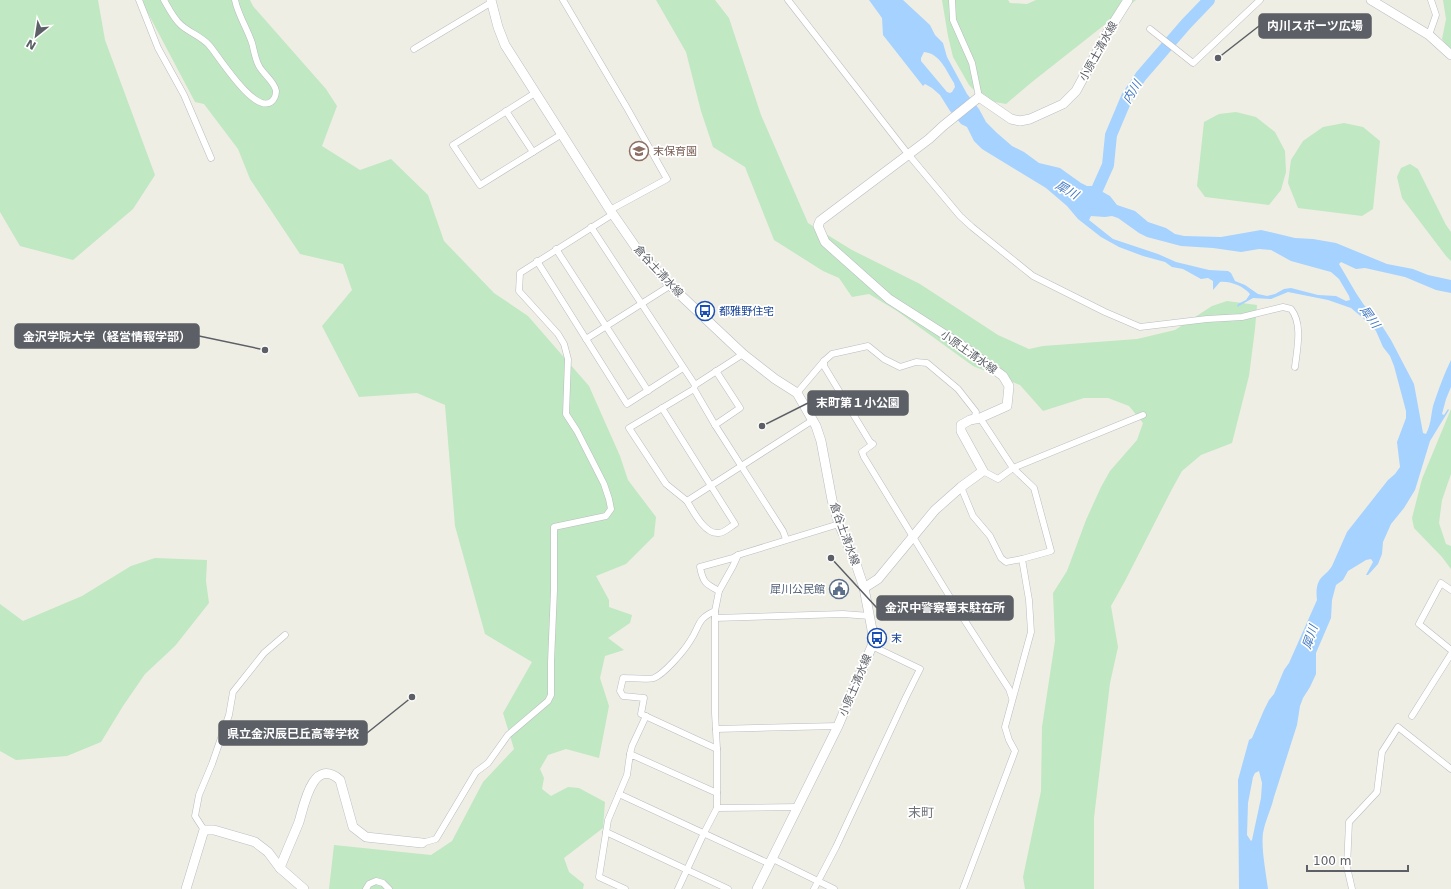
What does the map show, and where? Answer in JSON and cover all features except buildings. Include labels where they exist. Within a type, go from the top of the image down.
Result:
[{"type":"main road","name":"小原土清水線","points":[[983,471],[961,431],[961,425],[1007,406],[1009,386],[1003,376],[964,347],[889,299],[825,242],[818,226],[823,218],[929,139],[977,98],[1010,119],[1020,121],[1030,119],[1062,104],[1076,91],[1109,30],[1128,0]]},
{"type":"main road","name":"倉谷土清水線","points":[[492,1],[504,46],[637,249],[671,285],[743,354],[775,379],[797,393],[813,420],[821,440],[832,500],[839,524],[855,561],[864,588]]},
{"type":"main road","points":[[1376,1],[1429,35],[1451,55]]},
{"type":"main road","points":[[864,588],[878,579],[935,510],[961,487],[983,471]]},
{"type":"main road","name":"小原土清水線","points":[[757,889],[838,726],[872,646],[873,635],[864,588]]},
{"type":"main road","points":[[280,868],[298,822],[307,793],[316,778],[326,774],[336,776],[340,780],[353,827],[358,832],[366,837],[422,843]]},
{"type":"main road","points":[[186,889],[204,830],[214,830],[255,842],[268,852],[280,868],[304,889]]},
{"type":"street","points":[[139,0],[158,48],[184,95],[211,158]]},
{"type":"street","points":[[164,0],[173,16],[181,25],[201,37],[232,77],[244,89],[262,103],[269,103],[275,98],[275,86],[260,67],[235,0]]},
{"type":"street","points":[[422,843],[436,839],[476,772],[488,763],[508,735],[548,701],[550,694],[550,662],[554,590],[554,527],[606,516],[611,509],[610,499],[604,484],[577,431],[566,414],[568,359],[564,344],[558,334],[519,291],[520,273],[612,212],[666,180],[635,121],[563,0]]},
{"type":"street","points":[[788,0],[908,154],[960,216],[972,228],[1033,276],[1128,323],[1140,327],[1207,319],[1242,317],[1283,307],[1291,309],[1297,318],[1298,332],[1295,367]]},
{"type":"street","points":[[952,0],[953,20],[972,63],[977,98]]},
{"type":"street","points":[[1150,29],[1193,63],[1260,0]]},
{"type":"street","points":[[1429,35],[1436,15],[1431,0]]},
{"type":"street","points":[[414,49],[492,1]]},
{"type":"street","points":[[535,93],[453,145],[480,185],[562,134]]},
{"type":"street","points":[[506,111],[533,152]]},
{"type":"street","points":[[591,227],[683,368],[715,425],[783,531],[786,540]]},
{"type":"street","points":[[556,249],[648,391]]},
{"type":"street","points":[[537,262],[627,404],[683,368]]},
{"type":"street","points":[[586,339],[671,285]]},
{"type":"street","points":[[797,393],[824,360],[832,354],[868,346],[884,359],[900,367],[916,362],[927,363],[958,389],[976,412],[977,419],[1013,468],[1034,488],[1051,551],[1006,562],[1001,558],[990,536],[973,516],[961,487]]},
{"type":"street","points":[[662,408],[735,524],[720,534],[711,533],[703,525],[687,501],[666,484],[629,428],[743,354]]},
{"type":"street","points":[[824,360],[824,366],[870,442],[873,444],[862,452],[864,457],[1009,689],[1012,698]]},
{"type":"street","points":[[715,425],[740,408],[716,371]]},
{"type":"street","points":[[983,471],[998,479],[1013,468],[1143,415]]},
{"type":"street","points":[[687,501],[813,420]]},
{"type":"street","points":[[719,591],[706,584],[700,568],[839,524]]},
{"type":"street","points":[[678,889],[704,832],[717,808],[715,614],[719,591],[734,566],[738,555]]},
{"type":"street","points":[[963,889],[1014,751],[1005,727],[1031,632],[1029,600],[1022,559]]},
{"type":"street","points":[[1451,590],[1441,582],[1419,624],[1451,650]]},
{"type":"street","points":[[717,749],[641,714],[644,698],[623,696],[620,691],[623,678],[653,678],[668,667],[691,640],[701,620],[706,615],[843,614],[870,616]]},
{"type":"street","points":[[204,830],[195,816],[199,796],[229,715],[234,692],[264,653],[285,635]]},
{"type":"street","points":[[814,889],[836,847],[902,704],[920,669],[872,646]]},
{"type":"street","points":[[1412,716],[1451,654]]},
{"type":"street","points":[[624,889],[599,877],[608,820],[626,775],[632,746],[646,716]]},
{"type":"street","points":[[716,729],[838,726]]},
{"type":"street","points":[[1352,889],[1347,867],[1349,822],[1377,792],[1382,752],[1398,727],[1451,769]]},
{"type":"street","points":[[630,754],[717,793]]},
{"type":"street","points":[[619,794],[834,889]]},
{"type":"street","points":[[717,808],[799,807]]},
{"type":"street","points":[[606,832],[728,889]]},
{"type":"street","points":[[366,889],[369,884],[376,881],[383,883],[389,889]]},
{"type":"green space","points":[[0,0],[98,0],[105,40],[155,175],[133,209],[73,260],[20,246],[0,212]]},
{"type":"green space","points":[[141,0],[250,0],[253,6],[326,89],[337,106],[322,146],[360,170],[391,159],[428,195],[444,241],[494,293],[528,316],[589,386],[620,456],[628,480],[656,517],[654,536],[626,564],[596,576],[609,600],[609,607],[632,615],[630,623],[608,638],[624,650],[605,656],[600,678],[609,706],[599,758],[566,749],[548,755],[540,769],[544,778],[542,789],[551,796],[568,787],[579,788],[605,802],[603,828],[564,858],[569,872],[584,884],[583,889],[329,889],[334,845],[431,855],[452,841],[483,782],[514,749],[503,713],[532,662],[485,634],[455,526],[445,405],[417,393],[359,397],[322,326],[352,290],[343,264],[300,254],[250,179],[238,149],[204,104],[195,102]]},
{"type":"green space","points":[[656,0],[715,0],[729,18],[761,115],[808,223],[852,250],[920,284],[998,335],[1029,349],[1043,346],[1137,339],[1175,330],[1212,306],[1227,301],[1257,305],[1249,376],[1232,443],[1201,455],[1182,471],[1111,606],[1118,647],[1110,683],[1094,818],[1094,889],[1025,889],[1023,877],[1041,791],[1042,727],[1055,641],[1053,593],[1067,571],[1086,520],[1101,487],[1110,471],[1137,440],[1143,423],[1129,406],[1108,398],[1084,398],[1043,411],[1020,385],[973,366],[897,311],[869,294],[852,297],[839,278],[823,271],[774,240],[745,167],[713,147],[701,111],[686,52]]},
{"type":"green space","points":[[942,0],[1008,0],[1010,3],[1027,4],[1036,0],[1136,0],[1006,104],[984,100],[969,85],[953,57]]},
{"type":"green space","points":[[1443,0],[1451,0],[1451,50],[1442,39],[1446,19]]},
{"type":"green space","points":[[1236,112],[1256,117],[1275,132],[1285,151],[1286,172],[1281,190],[1269,205],[1205,197],[1197,186],[1204,122],[1219,114]]},
{"type":"green space","points":[[1344,123],[1363,127],[1380,141],[1373,209],[1362,216],[1298,208],[1288,183],[1291,160],[1303,141],[1323,127]]},
{"type":"green space","points":[[1410,164],[1418,169],[1451,232],[1451,261],[1402,198],[1397,177],[1401,168]]},
{"type":"green space","points":[[1451,409],[1451,474],[1442,500],[1439,523],[1446,544],[1451,546],[1451,569],[1442,557],[1414,528],[1412,518],[1422,479]]},
{"type":"green space","points":[[155,558],[207,560],[206,581],[209,603],[175,646],[145,674],[101,742],[67,756],[16,760],[0,751],[0,604],[23,621],[82,596],[131,566]]},
{"type":"water","name":"犀川","points":[[869,0],[903,0],[930,25],[935,35],[943,43],[947,57],[967,94],[979,109],[986,122],[997,133],[1012,146],[1024,152],[1039,163],[1060,168],[1081,183],[1087,186],[1092,186],[1110,196],[1117,205],[1135,211],[1148,222],[1166,228],[1175,234],[1184,236],[1221,237],[1261,230],[1295,238],[1336,243],[1387,264],[1413,269],[1428,275],[1451,280],[1451,293],[1436,290],[1405,277],[1365,268],[1356,269],[1341,262],[1339,264],[1364,305],[1377,318],[1391,340],[1414,384],[1423,433],[1426,434],[1428,431],[1433,406],[1451,360],[1451,387],[1442,414],[1444,415],[1448,409],[1449,410],[1430,441],[1415,490],[1404,508],[1391,524],[1383,542],[1382,554],[1378,564],[1368,575],[1366,575],[1373,562],[1371,559],[1366,560],[1348,571],[1343,580],[1336,585],[1332,600],[1331,618],[1316,653],[1316,674],[1300,706],[1297,725],[1263,833],[1264,861],[1268,889],[1239,889],[1238,780],[1249,740],[1252,738],[1269,700],[1274,694],[1317,600],[1319,581],[1332,566],[1347,532],[1400,467],[1397,442],[1406,418],[1406,411],[1390,356],[1383,347],[1376,331],[1351,308],[1328,300],[1288,292],[1271,299],[1253,298],[1237,307],[1238,304],[1246,300],[1250,294],[1240,286],[1228,282],[1220,282],[1213,290],[1213,281],[1208,278],[1201,279],[1183,269],[1172,267],[1165,262],[1119,247],[1101,237],[1078,219],[1067,206],[1046,188],[982,149],[974,141],[967,127],[961,124],[950,111],[940,95],[925,84],[923,86],[883,35],[882,18]],"holes":[[[924,52],[930,53],[939,59],[954,83],[955,87],[952,92],[947,92],[921,61]],[[1091,216],[1112,216],[1118,218],[1147,237],[1181,246],[1241,252],[1259,249],[1271,250],[1291,261],[1331,272],[1339,279],[1350,300],[1346,301],[1336,296],[1318,295],[1291,288],[1284,289],[1267,296],[1258,294],[1245,285],[1235,281],[1231,273],[1228,271],[1209,270],[1176,262],[1158,254],[1113,239],[1089,220]],[[1259,771],[1262,783],[1261,798],[1251,841],[1247,835],[1248,803],[1255,773]]]},
{"type":"waterway","name":"内川","points":[[1091,203],[1108,165],[1111,135],[1127,97],[1141,76],[1209,0]]},
{"type":"place","name":"内川スポーツ広場","points":[[1218,58]]},
{"type":"place","name":"末保育園","points":[[639,151]]},
{"type":"place","name":"都雅野住宅","points":[[705,311]]},
{"type":"place","name":"金沢学院大学（経営情報学部）","points":[[265,350]]},
{"type":"place","name":"末町第１小公園","points":[[762,426]]},
{"type":"place","name":"金沢中警察署末駐在所","points":[[831,558]]},
{"type":"place","name":"犀川公民館","points":[[839,589]]},
{"type":"place","name":"末","points":[[877,638]]},
{"type":"place","name":"県立金沢辰巳丘高等学校","points":[[412,697]]},
{"type":"district","name":"末町","points":[[921,812]]}]
